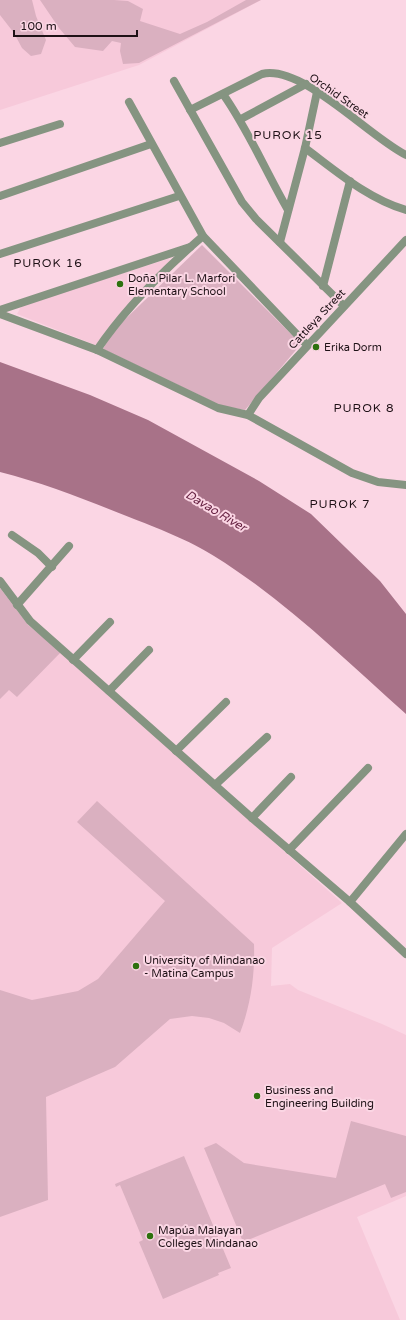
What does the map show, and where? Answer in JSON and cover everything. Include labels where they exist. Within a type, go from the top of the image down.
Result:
[{"type":"street","name":"Orchid Street","points":[[190,110],[268,73],[283,74],[306,84],[388,144],[406,155]]},
{"type":"street","points":[[174,81],[242,202],[256,219],[344,306]]},
{"type":"street","points":[[241,119],[306,84]]},
{"type":"street","points":[[280,242],[305,148],[317,92]]},
{"type":"street","points":[[223,94],[241,119],[275,188],[288,210]]},
{"type":"street","points":[[129,102],[202,236],[307,345]]},
{"type":"street","points":[[0,143],[60,124]]},
{"type":"street","points":[[0,196],[151,144]]},
{"type":"street","points":[[305,148],[382,202],[406,210]]},
{"type":"street","points":[[323,286],[350,181]]},
{"type":"street","points":[[0,254],[179,196]]},
{"type":"street","points":[[97,350],[111,329],[202,236]]},
{"type":"street","name":"Cattleya Street","points":[[248,415],[259,398],[406,240]]},
{"type":"street","points":[[0,310],[190,247]]},
{"type":"street","points":[[0,314],[97,350],[218,408],[248,415],[352,473],[378,482],[406,485]]},
{"type":"street","points":[[12,535],[38,553],[52,567]]},
{"type":"street","points":[[18,605],[69,546]]},
{"type":"street","points":[[0,581],[30,622],[252,818],[350,902],[406,954]]},
{"type":"street","points":[[73,660],[110,622]]},
{"type":"street","points":[[109,691],[149,650]]},
{"type":"street","points":[[176,750],[226,702]]},
{"type":"street","points":[[215,784],[267,737]]},
{"type":"street","points":[[289,850],[368,768]]},
{"type":"street","points":[[252,818],[291,777]]},
{"type":"street","points":[[350,902],[406,834]]},
{"type":"shaded area","points":[[0,0],[261,0],[139,65],[0,110]]},
{"type":"shaded area","points":[[0,0],[32,0],[36,16],[46,40],[41,54],[31,56],[22,48],[14,33],[0,15]]},
{"type":"shaded area","points":[[40,0],[128,1],[143,9],[140,21],[180,34],[207,22],[246,0],[261,0],[139,63],[123,64],[120,51],[121,43],[112,41],[103,51],[75,47],[59,28]]},
{"type":"shaded area","points":[[202,245],[301,344],[245,410],[222,406],[103,349],[114,330]]},
{"type":"shaded area","name":"Doña Pilar L. Marfori Elementary School","points":[[168,259],[175,263],[115,319],[98,346],[17,314],[22,305]]},
{"type":"shaded area","name":"University of Mindanao - Matina Campus","points":[[0,588],[28,625],[61,652],[342,903],[272,948],[271,986],[290,984],[298,990],[406,1035],[406,1196],[357,1217],[400,1320],[0,1320]]},
{"type":"shaded area","points":[[0,588],[28,625],[61,652],[17,697],[9,690],[0,699]]},
{"type":"shaded area","points":[[97,801],[254,944],[254,967],[250,1000],[240,1033],[224,1023],[209,1018],[192,1016],[170,1019],[115,1067],[46,1097],[48,1200],[0,1217],[0,990],[32,1000],[78,991],[98,979],[165,901],[77,822]]},
{"type":"shaded area","points":[[351,1121],[406,1136],[406,1192],[391,1198],[385,1184],[243,1242],[204,1148],[216,1143],[244,1163],[336,1178]]},
{"type":"shaded area","points":[[184,1156],[231,1268],[218,1273],[219,1275],[163,1299],[139,1242],[143,1240],[120,1185],[116,1187],[115,1184]]},
{"type":"water","name":"Davao River","points":[[0,362],[90,395],[148,420],[259,481],[311,514],[380,581],[406,614],[406,714],[337,651],[290,611],[240,573],[205,550],[161,530],[81,498],[33,481],[0,472]]},
{"type":"place","name":"Doña Pilar L. Marfori Elementary School","points":[[120,284]]},
{"type":"place","name":"Erika Dorm","points":[[316,347]]},
{"type":"place","name":"University of Mindanao - Matina Campus","points":[[136,966]]},
{"type":"place","name":"Business and Engineering Building","points":[[257,1096]]},
{"type":"place","name":"Mapúa Malayan Colleges Mindanao","points":[[150,1236]]},
{"type":"district","name":"PUROK 15","points":[[288,135]]},
{"type":"district","name":"PUROK 16","points":[[48,263]]},
{"type":"district","name":"PUROK 8","points":[[364,408]]},
{"type":"district","name":"PUROK 7","points":[[340,504]]}]
